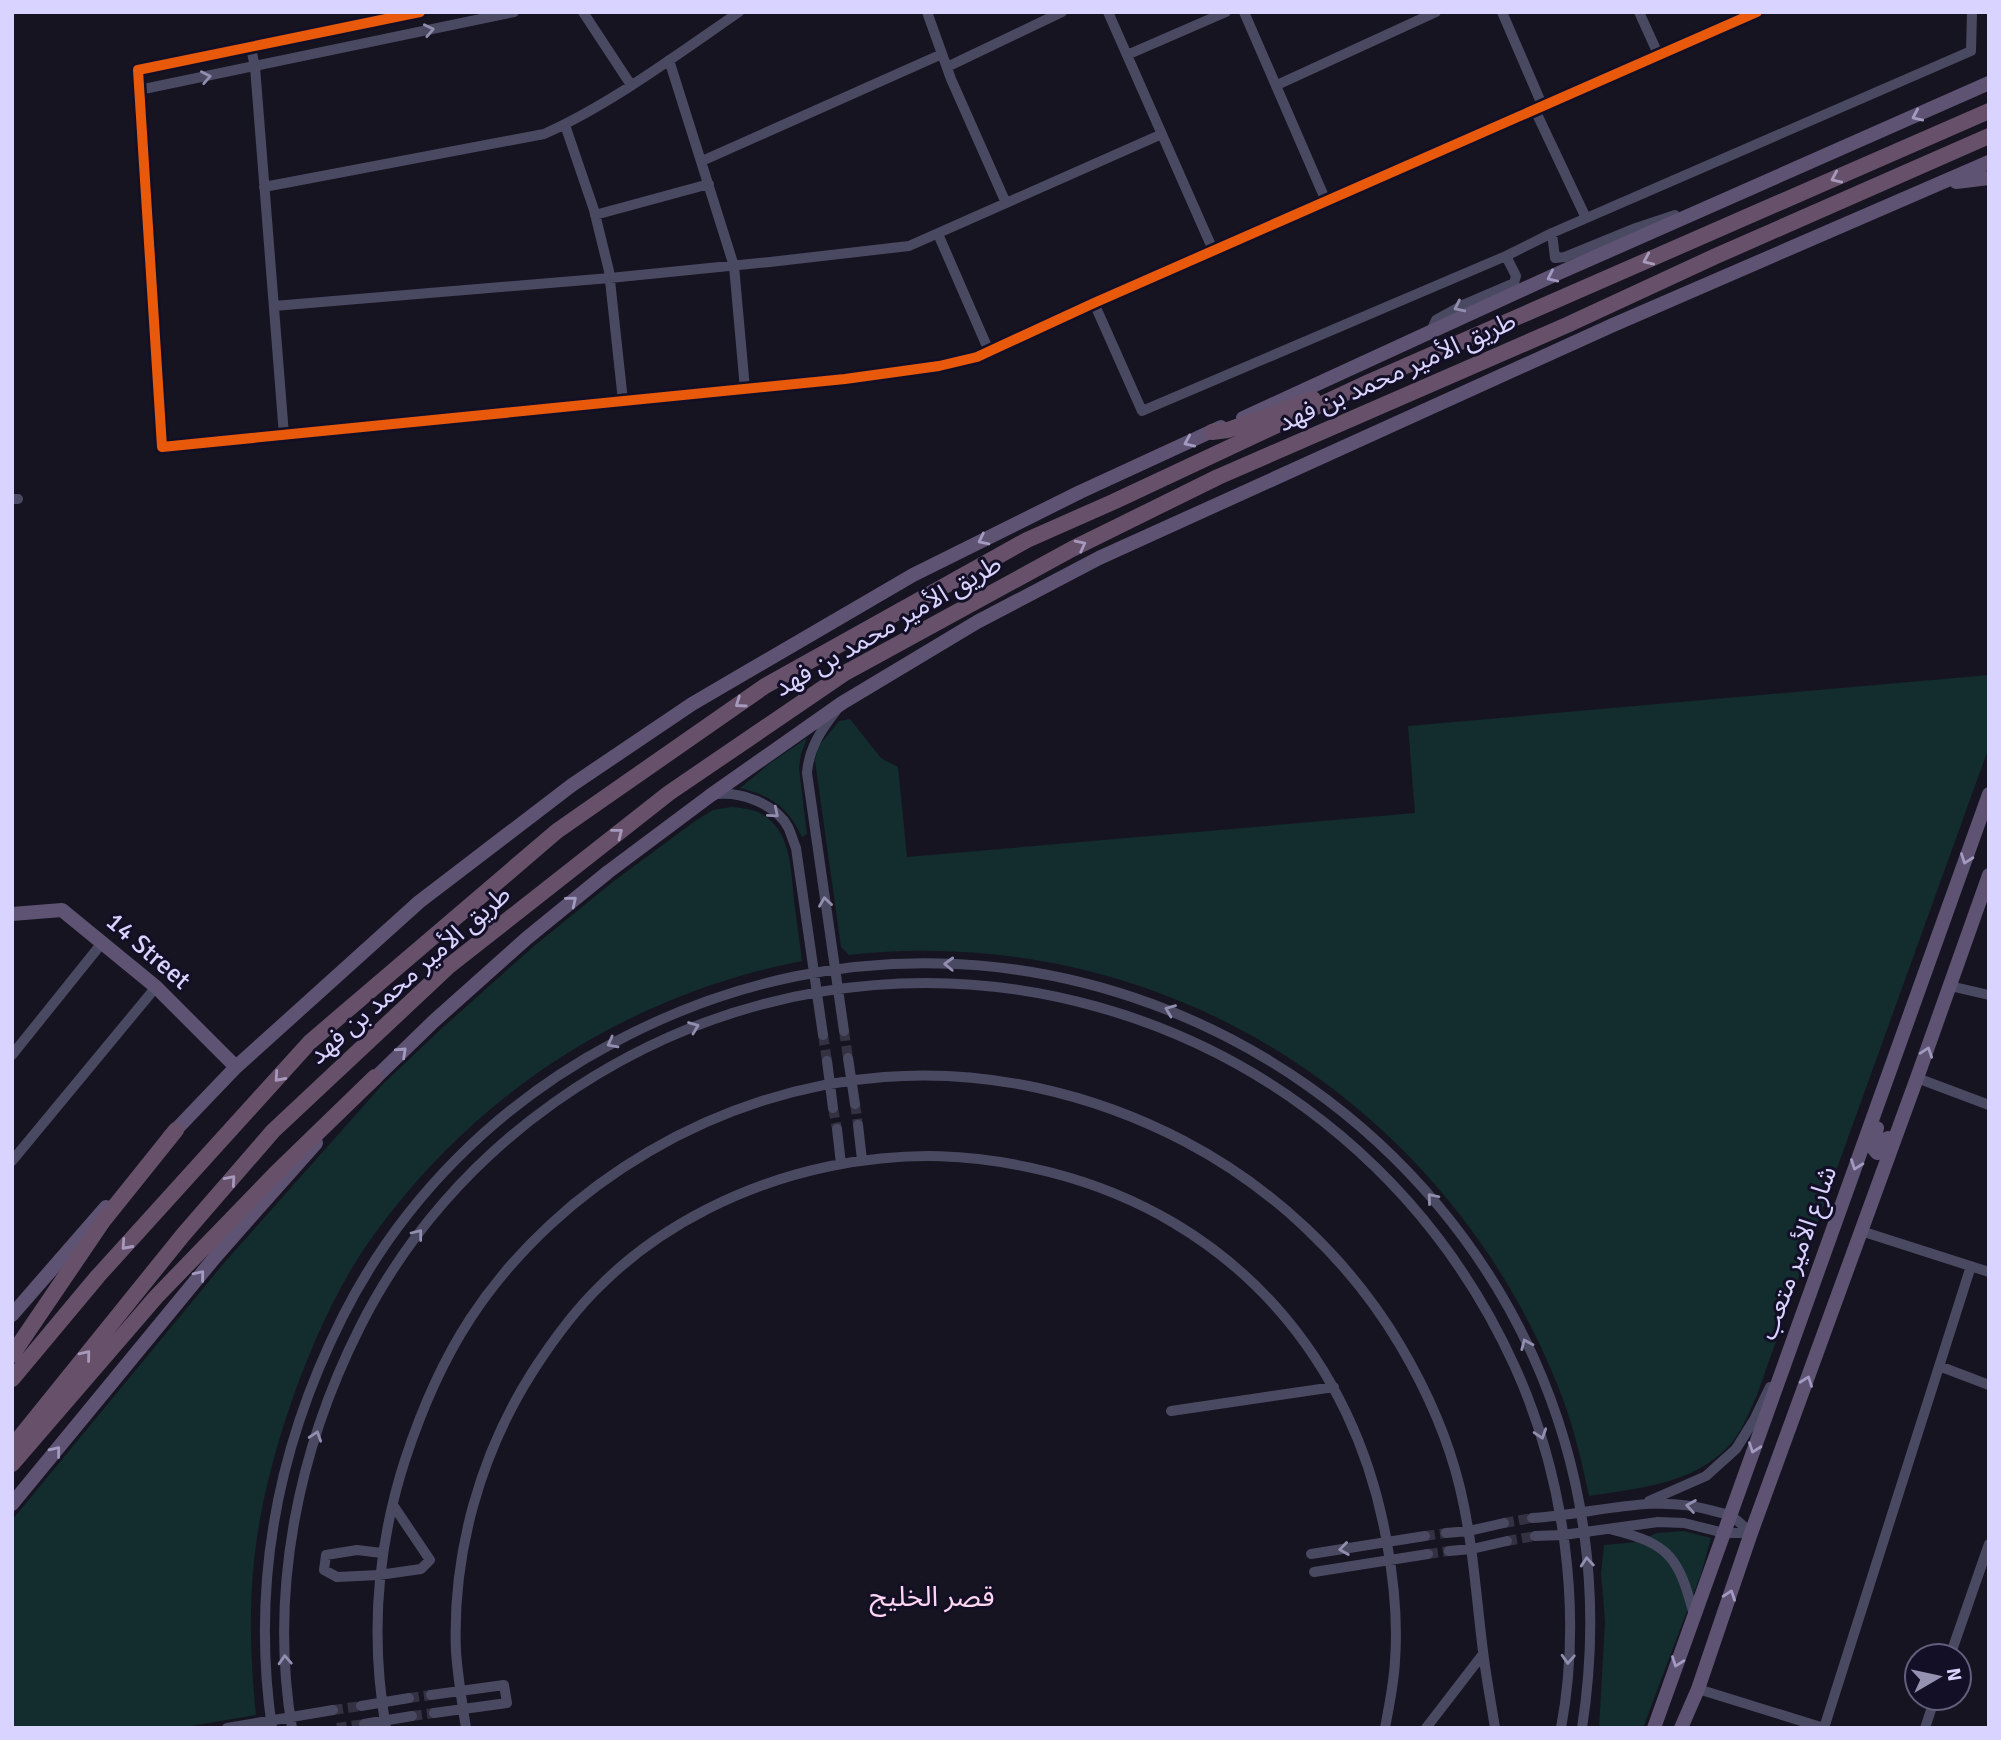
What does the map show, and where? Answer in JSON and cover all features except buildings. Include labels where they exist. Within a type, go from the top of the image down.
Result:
[{"type":"highway","name":"طريق الأمير محمد بن فهد","points":[[12,1379],[98,1276],[310,1042],[557,831],[765,686],[1027,540],[1346,393],[1989,111]]},
{"type":"highway","name":"طريق الأمير محمد بن فهد","points":[[12,1447],[183,1235],[273,1131],[449,966],[669,793],[845,673],[1072,549],[1218,477],[1567,325],[1989,136]]},
{"type":"highway","points":[[1212,432],[1228,430],[1324,395],[1346,393]]},
{"type":"highway","points":[[12,1464],[156,1297],[275,1174],[375,1077]]},
{"type":"highway","points":[[12,1356],[103,1222],[176,1130]]},
{"type":"main road","points":[[12,1315],[80,1235],[236,1067],[419,902],[572,785],[692,704],[913,575],[1080,492],[1561,272],[1986,87]]},
{"type":"main road","points":[[12,1504],[216,1256],[375,1077],[527,938],[608,872],[711,795],[842,703],[977,622],[1099,558],[1613,325],[1989,162]]},
{"type":"main road","points":[[1934,186],[1989,178]]},
{"type":"main road","name":"شارع الأمير متعب","points":[[1654,1728],[1989,794]]},
{"type":"main road","name":"شارع الأمير متعب","points":[[1681,1728],[1698,1689],[1751,1533],[1989,875]]},
{"type":"main road","name":"14 Street","points":[[12,914],[61,910],[156,987],[236,1067]]},
{"type":"main road","points":[[1917,1078],[1885,1146],[1877,1153],[1873,1148],[1874,1138],[1919,989]]},
{"type":"street","points":[[419,12],[138,70],[162,447],[845,379],[939,366],[977,357],[1213,250],[1757,12]]},
{"type":"street","points":[[139,90],[514,12]]},
{"type":"street","points":[[583,12],[631,85]]},
{"type":"street","points":[[264,187],[544,134],[565,125],[631,85],[739,12]]},
{"type":"street","points":[[927,12],[947,67],[1006,203]]},
{"type":"street","points":[[947,67],[1062,12]]},
{"type":"street","points":[[1108,12],[1213,250]]},
{"type":"street","points":[[1127,55],[1226,12]]},
{"type":"street","points":[[1244,12],[1326,201]]},
{"type":"street","points":[[1277,85],[1436,12]]},
{"type":"street","points":[[1639,12],[1659,56]]},
{"type":"street","points":[[1094,303],[1142,411],[1506,256],[1586,218],[1971,51],[1972,12]]},
{"type":"street","points":[[1505,13],[1539,108],[1586,218]]},
{"type":"street","points":[[251,48],[255,67],[284,435]]},
{"type":"street","points":[[702,161],[942,54]]},
{"type":"street","points":[[670,60],[734,266],[745,389]]},
{"type":"street","points":[[565,125],[595,215],[610,278],[622,401]]},
{"type":"street","points":[[274,306],[610,278],[909,246],[1162,134]]},
{"type":"street","points":[[595,215],[709,184]]},
{"type":"street","points":[[1552,233],[1555,258],[1565,257],[1636,228],[1677,215],[1706,210]]},
{"type":"street","points":[[938,234],[989,351]]},
{"type":"street","points":[[1430,333],[1436,320],[1465,304],[1514,284],[1516,276],[1506,256]]},
{"type":"street","points":[[842,703],[813,745],[808,758],[807,773],[844,1031]]},
{"type":"street","points":[[711,795],[732,793],[764,805],[788,826],[796,848],[823,1035]]},
{"type":"street","points":[[12,1055],[102,943]]},
{"type":"street","points":[[271,1724],[265,1662],[266,1574],[271,1535],[293,1441],[323,1357],[356,1291],[385,1244],[424,1195],[472,1143],[525,1099],[587,1057],[642,1027],[712,999],[774,981],[877,964],[946,963],[982,965],[1067,978],[1136,998],[1204,1025],[1263,1055],[1314,1089],[1369,1132],[1421,1185],[1474,1252],[1498,1289],[1547,1390],[1567,1453],[1583,1532],[1588,1583],[1590,1627],[1582,1728]]},
{"type":"street","points":[[291,1723],[284,1661],[286,1576],[298,1500],[312,1446],[341,1365],[373,1301],[393,1266],[439,1208],[486,1158],[537,1115],[597,1074],[651,1045],[718,1018],[778,1000],[878,984],[945,983],[980,985],[1063,998],[1130,1016],[1196,1043],[1253,1072],[1303,1105],[1356,1147],[1406,1198],[1458,1263],[1481,1299],[1503,1340],[1528,1397],[1548,1458],[1569,1583],[1570,1627],[1562,1728]]},
{"type":"street","points":[[1950,986],[1989,995]]},
{"type":"street","points":[[12,1161],[156,987]]},
{"type":"street","points":[[848,1058],[855,1104]]},
{"type":"street","points":[[827,1061],[834,1108]]},
{"type":"street","points":[[385,1725],[377,1656],[379,1575],[393,1505],[415,1428],[454,1346],[490,1292],[550,1225],[593,1189],[645,1154],[691,1129],[748,1106],[799,1091],[885,1077],[942,1076],[1042,1089],[1102,1105],[1157,1127],[1207,1153],[1250,1181],[1295,1217],[1337,1259],[1382,1316],[1401,1346],[1442,1430],[1459,1482],[1469,1531],[1483,1654],[1495,1728]]},
{"type":"street","points":[[1917,1078],[1989,1105]]},
{"type":"street","points":[[858,1125],[862,1160]]},
{"type":"street","points":[[837,1129],[841,1164]]},
{"type":"street","points":[[466,1728],[456,1652],[456,1623],[459,1577],[476,1495],[488,1456],[523,1386],[585,1301],[639,1252],[684,1221],[760,1186],[794,1175],[862,1160],[926,1155],[995,1161],[1078,1180],[1132,1201],[1167,1218],[1232,1264],[1279,1310],[1334,1387],[1366,1460],[1380,1503],[1395,1596],[1396,1650],[1385,1728]]},
{"type":"street","points":[[1861,1231],[1989,1272]]},
{"type":"street","points":[[1698,1689],[1824,1728],[1971,1266]]},
{"type":"street","points":[[1532,1518],[1560,1517],[1642,1504],[1666,1498],[1706,1476],[1736,1449],[1754,1420],[1790,1347]]},
{"type":"street","points":[[1939,1366],[1989,1385]]},
{"type":"street","points":[[1171,1411],[1334,1387]]},
{"type":"street","points":[[1666,1498],[1730,1516],[1751,1533]]},
{"type":"street","points":[[382,1553],[357,1550],[326,1555],[324,1570],[337,1577],[421,1569],[430,1560],[393,1505]]},
{"type":"street","points":[[1446,1533],[1469,1531],[1504,1522]]},
{"type":"street","points":[[1535,1536],[1563,1535],[1658,1522],[1684,1523],[1724,1532],[1751,1533]]},
{"type":"street","points":[[1607,1528],[1643,1537],[1660,1546],[1673,1561],[1686,1585],[1694,1615]]},
{"type":"street","points":[[1311,1554],[1425,1536]]},
{"type":"street","points":[[1449,1551],[1507,1541]]},
{"type":"street","points":[[1955,1642],[1989,1544]]},
{"type":"street","points":[[1314,1572],[1428,1554]]},
{"type":"street","points":[[1426,1728],[1483,1654]]},
{"type":"street","points":[[431,1695],[504,1685],[507,1703],[434,1713]]},
{"type":"street","points":[[361,1706],[409,1699]]},
{"type":"street","points":[[227,1728],[291,1723],[333,1710]]},
{"type":"street","points":[[364,1724],[385,1725],[412,1716]]},
{"type":"green space","points":[[1989,675],[1989,747],[1757,1395],[1741,1430],[1727,1448],[1697,1470],[1662,1483],[1589,1496],[1576,1439],[1557,1384],[1506,1282],[1441,1192],[1364,1114],[1275,1050],[1178,1000],[1073,967],[963,952],[849,955],[841,947],[815,761],[818,747],[839,721],[850,719],[881,758],[898,767],[907,857],[1415,813],[1408,726]]},
{"type":"green space","points":[[807,738],[799,768],[807,834],[802,837],[791,818],[778,804],[740,788]]},
{"type":"green space","points":[[731,807],[762,814],[778,829],[783,839],[790,862],[802,961],[736,977],[673,999],[613,1027],[556,1060],[503,1099],[453,1143],[407,1192],[366,1246],[331,1307],[302,1373],[286,1418],[265,1494],[252,1591],[251,1644],[256,1715],[180,1728],[12,1726],[12,1520],[224,1263],[383,1084],[534,946],[614,881],[695,821],[713,810]]},
{"type":"green space","points":[[1684,1531],[1711,1538],[1701,1574],[1643,1728],[1599,1728],[1605,1622],[1601,1573],[1604,1545],[1636,1542],[1657,1533]]},
{"type":"tunnel","points":[[844,1031],[848,1058]]},
{"type":"tunnel","points":[[823,1035],[827,1061]]},
{"type":"tunnel","points":[[855,1104],[858,1125]]},
{"type":"tunnel","points":[[833,1108],[837,1129]]},
{"type":"tunnel","points":[[1504,1523],[1532,1518]]},
{"type":"tunnel","points":[[1425,1536],[1446,1533]]},
{"type":"tunnel","points":[[1507,1541],[1535,1536]]},
{"type":"tunnel","points":[[1428,1554],[1449,1551]]},
{"type":"tunnel","points":[[409,1698],[431,1695]]},
{"type":"tunnel","points":[[333,1710],[361,1706]]},
{"type":"tunnel","points":[[412,1716],[434,1713]]},
{"type":"tunnel","points":[[337,1728],[364,1724]]},
{"type":"cycle path","points":[[420,12],[138,70],[162,447],[845,379],[939,366],[977,357],[1757,12]]},
{"type":"district","name":"قصر الخليج","points":[[932,1597]]}]
